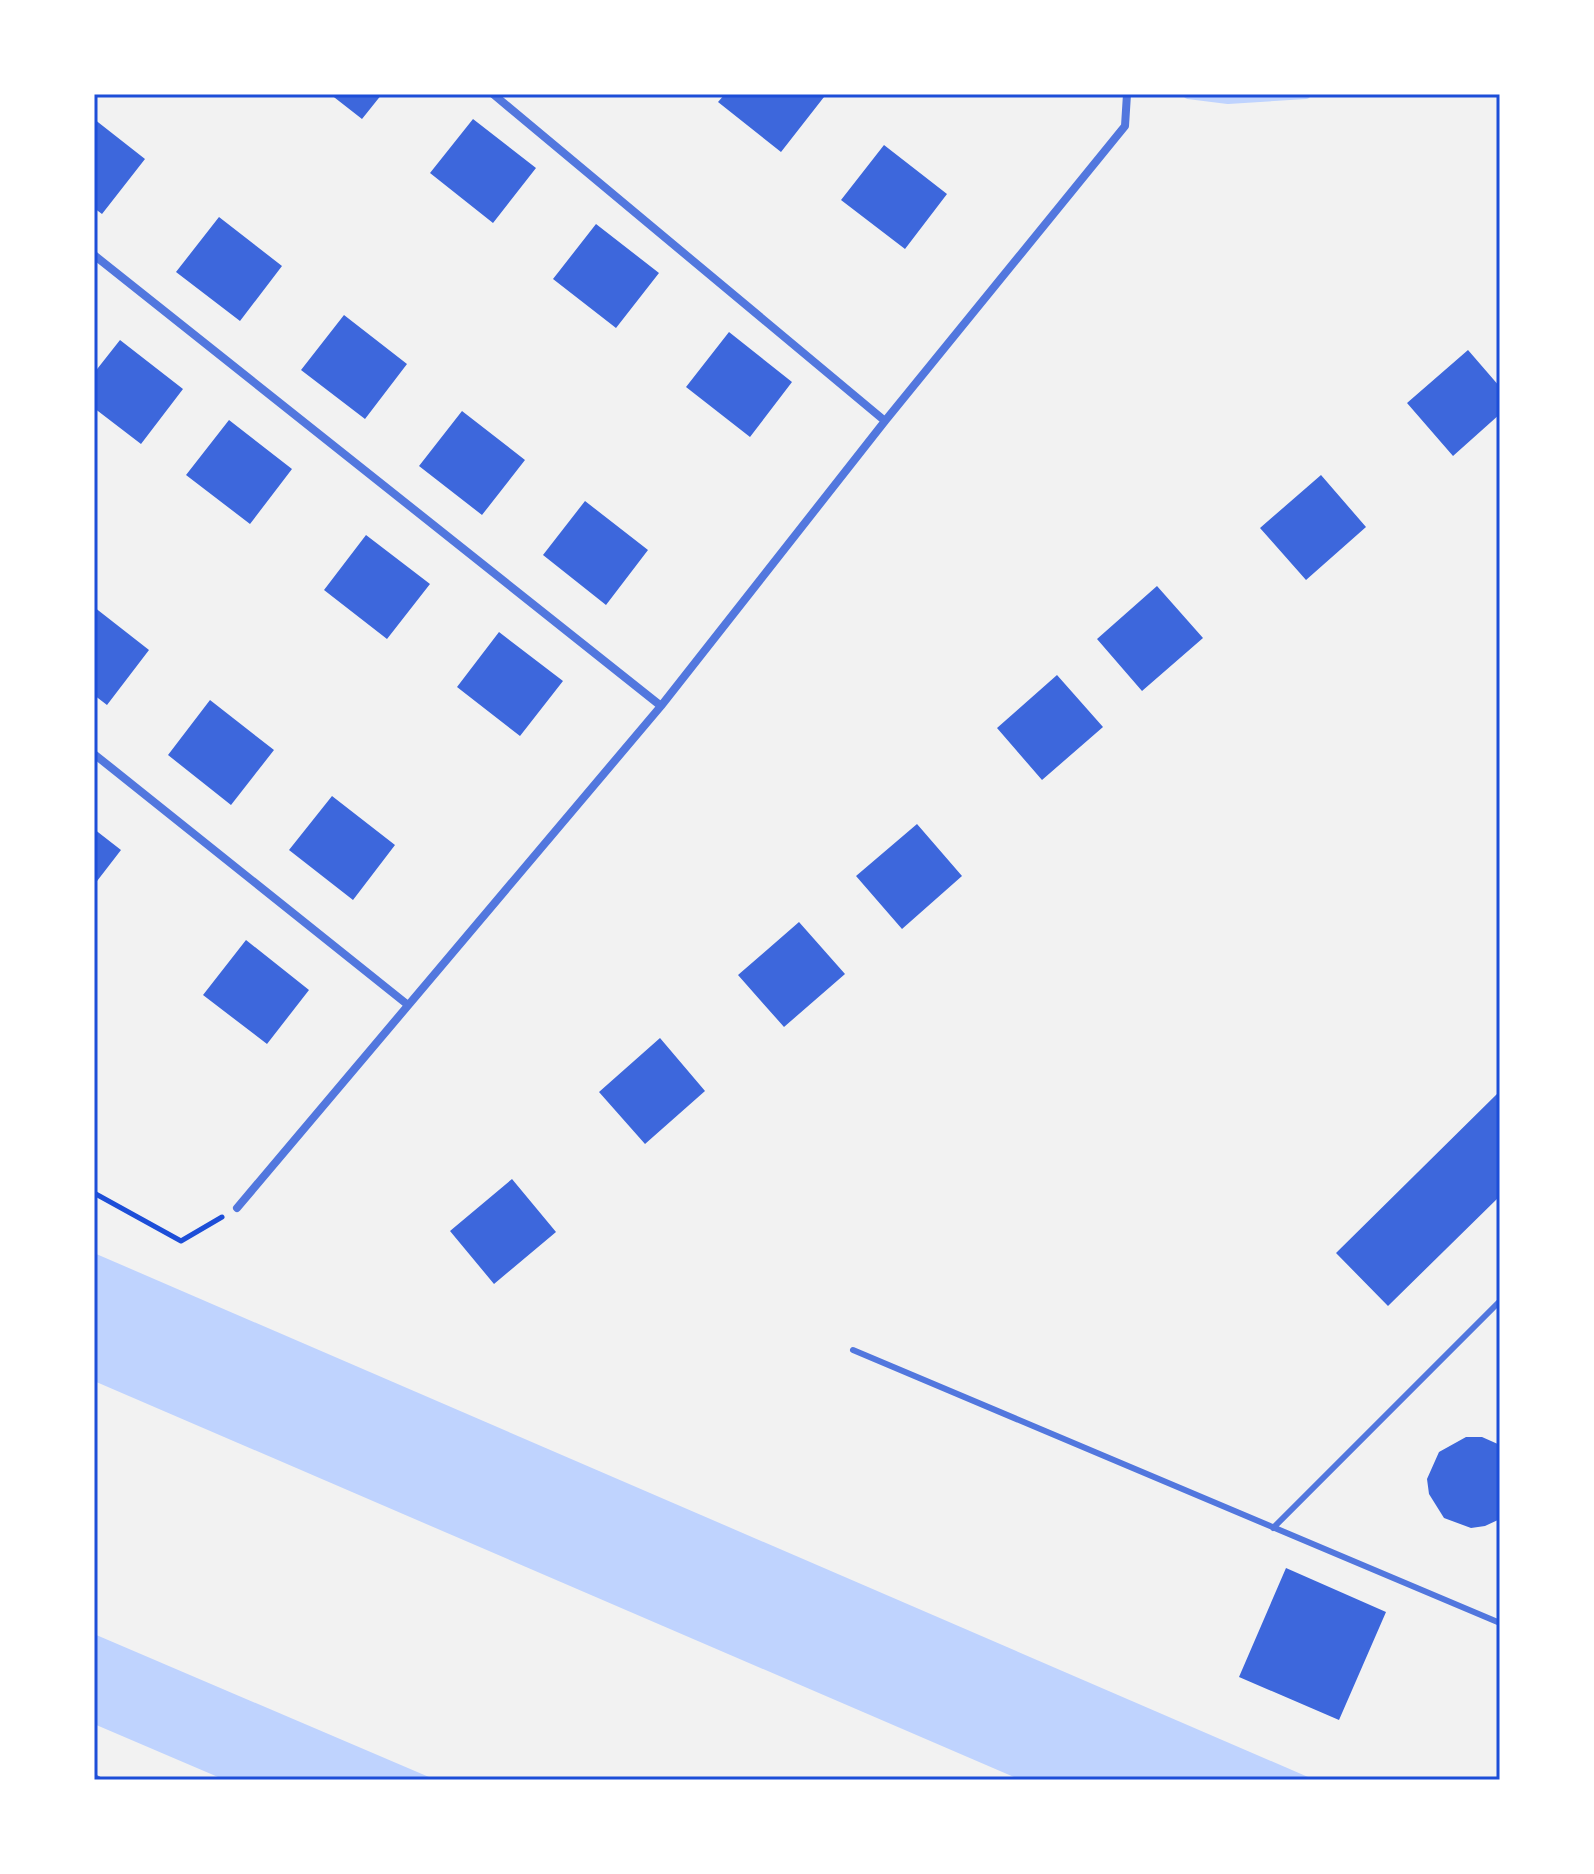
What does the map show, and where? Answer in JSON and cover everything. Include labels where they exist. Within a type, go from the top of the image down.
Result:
[{"type":"street","points":[[493,94],[885,421]]},
{"type":"street","points":[[237,1208],[661,706],[885,421],[1125,126],[1127,94]]},
{"type":"street","points":[[94,255],[661,706]]},
{"type":"street","points":[[94,754],[408,1005]]},
{"type":"lane","points":[[1273,1528],[1500,1301]]},
{"type":"lane","points":[[853,1350],[1500,1623]]},
{"type":"path","points":[[94,1193],[181,1241],[237,1208]]},
{"type":"water","points":[[94,1253],[1315,1780],[1021,1780],[94,1381]]},
{"type":"water","points":[[94,1634],[436,1780],[225,1780],[94,1724]]},
{"type":"building","points":[[330,94],[382,94],[362,119]]},
{"type":"building","points":[[725,94],[820,94],[824,97],[781,152],[718,102]]},
{"type":"building","points":[[94,119],[145,159],[102,214],[94,208]]},
{"type":"building","points":[[473,119],[536,168],[493,223],[430,173]]},
{"type":"building","points":[[884,145],[947,194],[905,249],[841,200]]},
{"type":"building","points":[[219,217],[282,266],[240,321],[176,272]]},
{"type":"building","points":[[596,224],[659,273],[616,328],[553,279]]},
{"type":"building","points":[[344,315],[407,364],[365,419],[301,370]]},
{"type":"building","points":[[729,332],[792,382],[750,437],[686,387]]},
{"type":"building","points":[[120,340],[183,389],[141,444],[94,408],[94,373]]},
{"type":"building","points":[[1468,350],[1500,387],[1500,414],[1453,456],[1407,403]]},
{"type":"building","points":[[462,411],[525,460],[482,515],[419,466]]},
{"type":"building","points":[[229,420],[292,469],[250,524],[186,475]]},
{"type":"building","points":[[1321,475],[1366,527],[1306,580],[1260,528]]},
{"type":"building","points":[[585,501],[648,550],[606,605],[543,555]]},
{"type":"building","points":[[366,535],[430,584],[387,639],[324,590]]},
{"type":"building","points":[[1157,586],[1203,638],[1142,691],[1097,639]]},
{"type":"building","points":[[94,607],[149,650],[107,705],[94,695]]},
{"type":"building","points":[[499,632],[563,681],[520,736],[457,687]]},
{"type":"building","points":[[1057,675],[1103,727],[1042,780],[997,728]]},
{"type":"building","points":[[210,700],[274,750],[231,805],[168,755]]},
{"type":"building","points":[[332,796],[395,845],[353,900],[289,850]]},
{"type":"building","points":[[917,824],[962,876],[902,929],[856,876]]},
{"type":"building","points":[[94,829],[121,850],[94,885]]},
{"type":"building","points":[[799,922],[845,974],[784,1027],[738,975]]},
{"type":"building","points":[[246,940],[309,990],[267,1044],[203,995]]},
{"type":"building","points":[[660,1038],[705,1091],[645,1144],[599,1092]]},
{"type":"building","points":[[1500,1091],[1500,1196],[1388,1306],[1336,1253]]},
{"type":"building","points":[[512,1179],[556,1232],[494,1284],[450,1231]]},
{"type":"building","points":[[1466,1437],[1482,1437],[1500,1445],[1500,1519],[1471,1528],[1444,1518],[1429,1494],[1427,1479],[1439,1452]]},
{"type":"building","points":[[1286,1568],[1386,1612],[1339,1720],[1239,1677]]},
{"type":"waterway","points":[[1188,94],[1228,99],[1306,94]]}]
